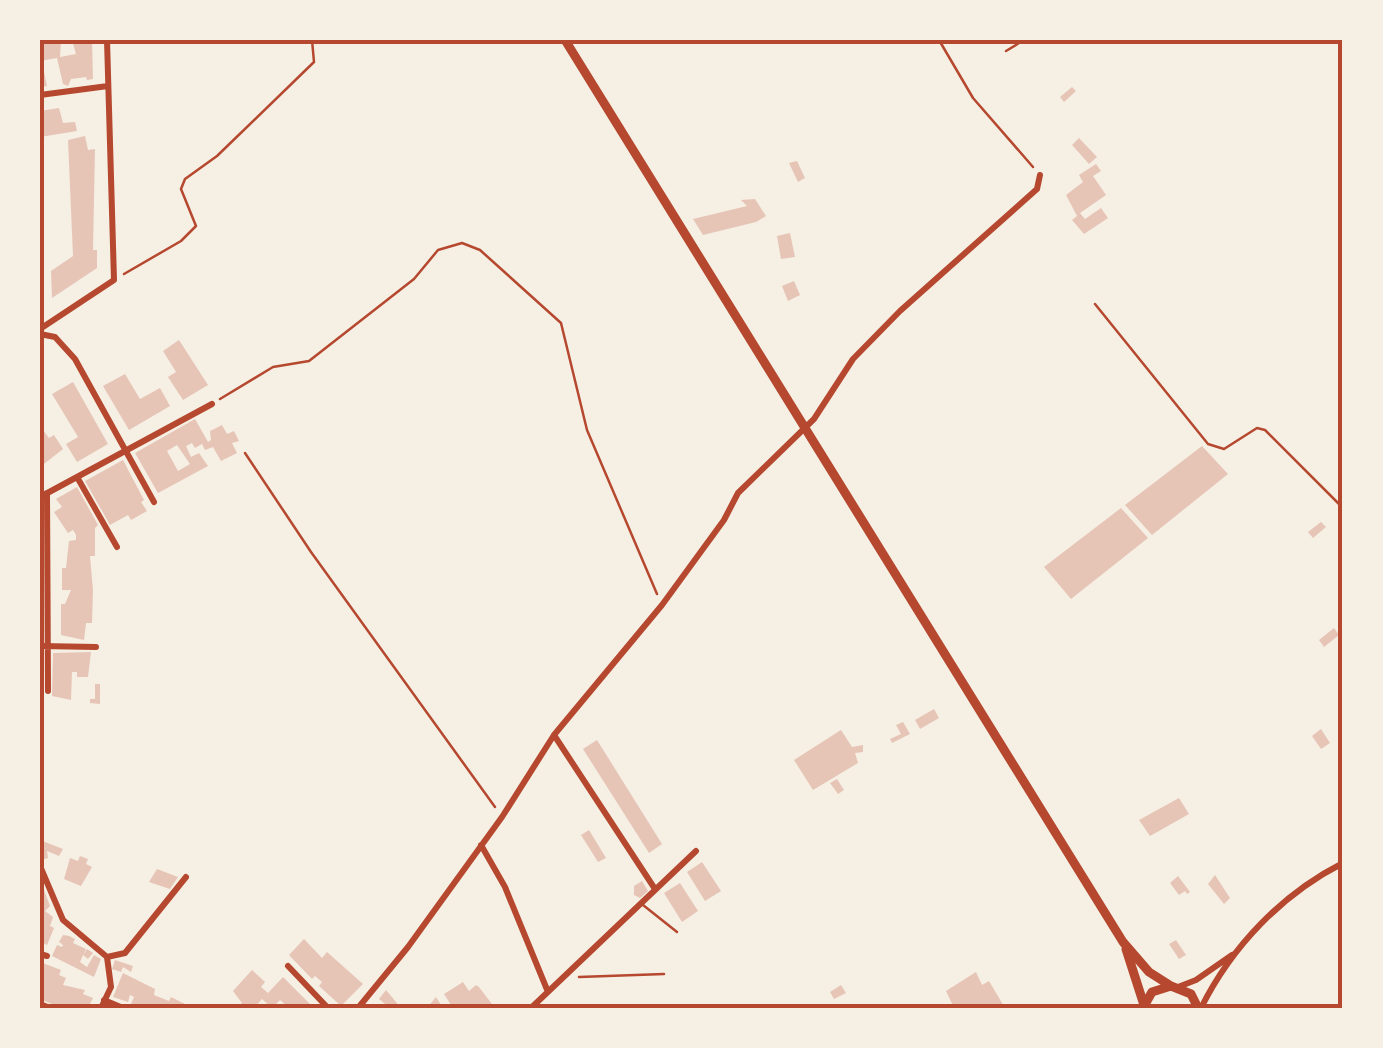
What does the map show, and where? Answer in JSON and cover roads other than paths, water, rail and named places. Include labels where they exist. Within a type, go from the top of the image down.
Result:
[{"type":"main road","points":[[565,40],[1123,942],[1149,972],[1190,994],[1199,1008]]},
{"type":"main road","points":[[1123,942],[1144,1006]]},
{"type":"main road","points":[[1144,1006],[1152,992],[1175,986]]},
{"type":"street","points":[[40,332],[114,280],[107,40]]},
{"type":"street","points":[[40,96],[108,86]]},
{"type":"street","points":[[358,1008],[408,947],[502,817],[554,735],[662,604],[724,520],[738,493],[814,419],[852,358],[1037,189],[1040,175]]},
{"type":"street","points":[[40,332],[55,337],[75,359],[154,502]]},
{"type":"street","points":[[48,691],[44,646],[44,495],[212,404]]},
{"type":"street","points":[[77,477],[117,547]]},
{"type":"street","points":[[44,646],[96,646]]},
{"type":"street","points":[[554,735],[655,890]]},
{"type":"street","points":[[481,845],[506,887],[548,992]]},
{"type":"street","points":[[532,1008],[696,850]]},
{"type":"street","points":[[1199,1008],[1215,980],[1286,898],[1343,863]]},
{"type":"street","points":[[40,866],[62,920],[107,957],[111,978],[102,1004],[122,1008]]},
{"type":"street","points":[[107,957],[125,952],[186,877]]},
{"type":"street","points":[[1175,986],[1196,980],[1241,948]]},
{"type":"street","points":[[288,966],[328,1008]]},
{"type":"street","points":[[40,1004],[50,1008]]},
{"type":"lane","points":[[641,903],[677,932]]}]
